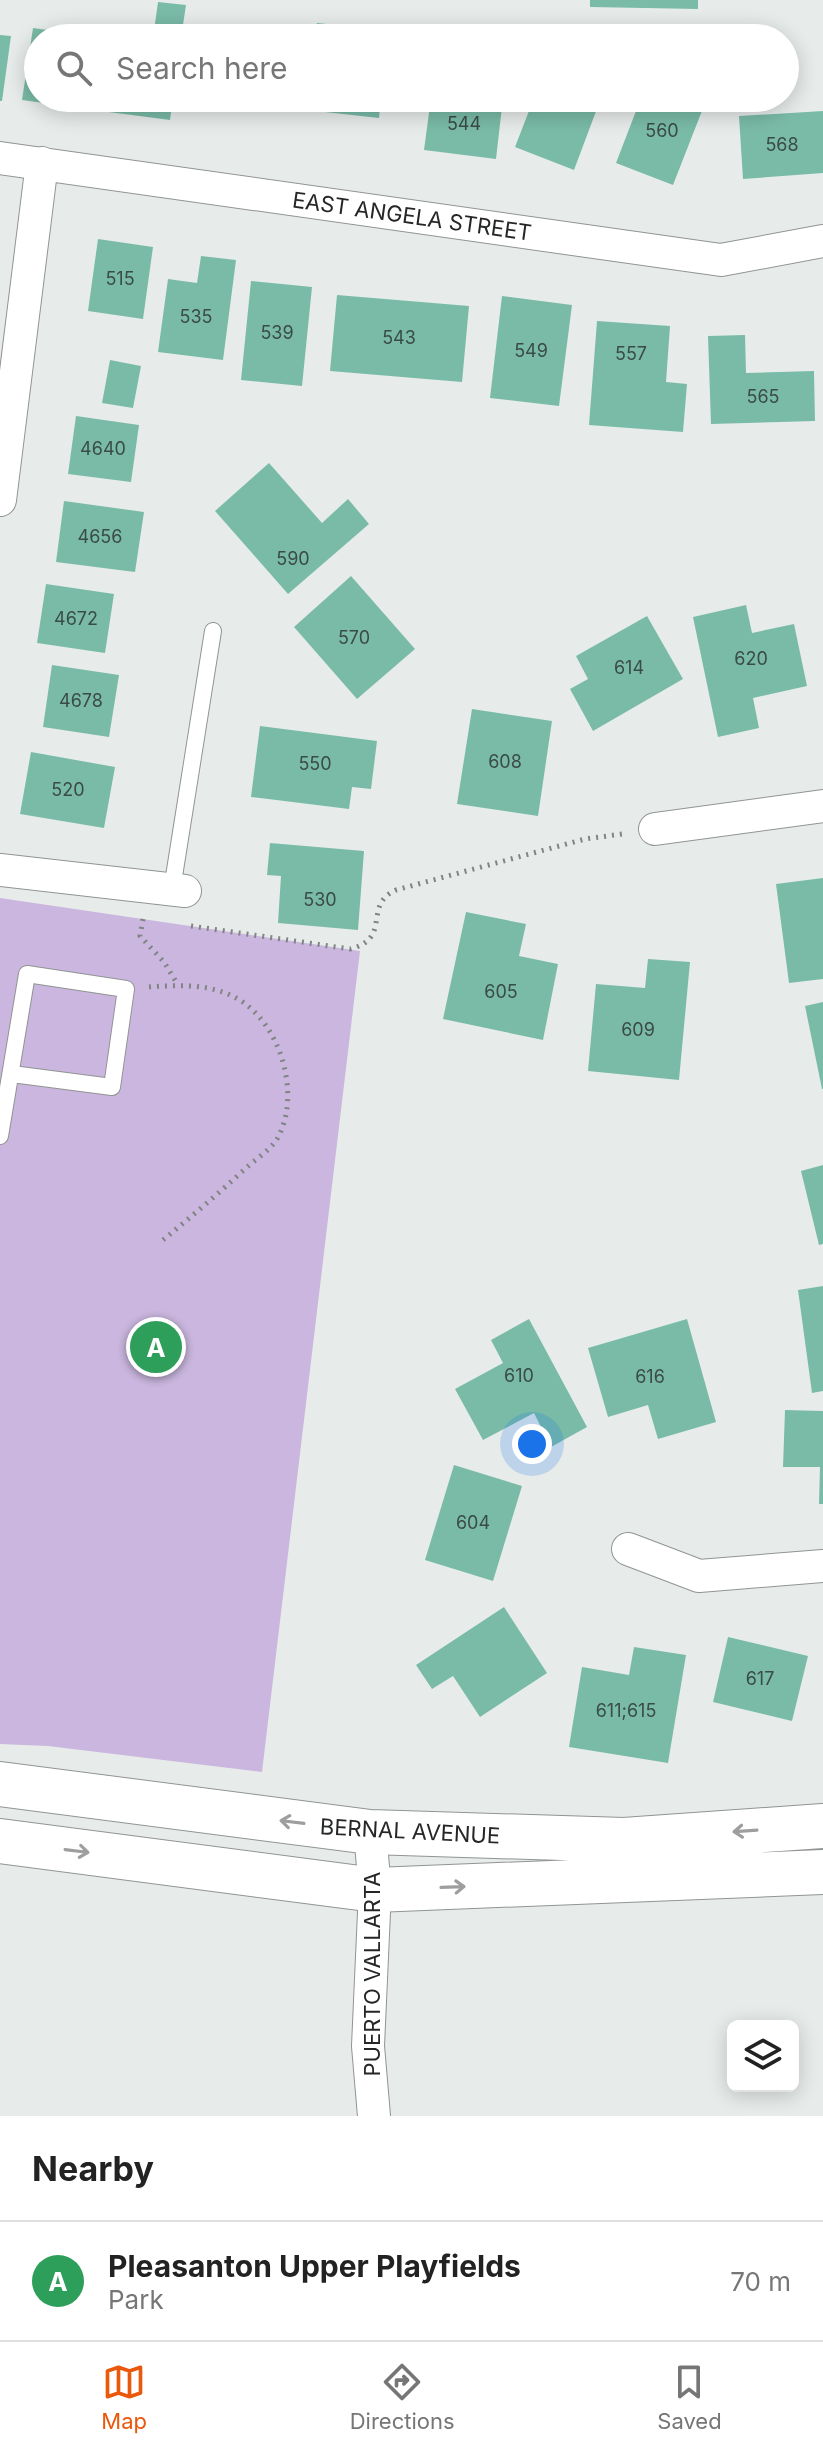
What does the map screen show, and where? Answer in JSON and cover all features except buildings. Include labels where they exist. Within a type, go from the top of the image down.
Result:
[{"type":"main road","name":"BERNAL AVENUE","points":[[0,1784],[370,1832],[624,1840],[823,1826]]},
{"type":"main road","points":[[0,1841],[375,1890],[823,1872]]},
{"type":"street","name":"EAST ANGELA STREET","points":[[0,158],[721,260],[823,241]]},
{"type":"street","points":[[0,500],[42,163]]},
{"type":"street","points":[[655,829],[823,806]]},
{"type":"street","points":[[0,870],[168,889]]},
{"type":"street","points":[[628,1549],[699,1576],[823,1566]]},
{"type":"street","name":"PUERTO VALLARTA","points":[[370,1832],[375,1890],[368,2046],[374,2116]]},
{"type":"lane","points":[[168,889],[213,631]]},
{"type":"lane","points":[[0,1136],[27,974],[126,989],[112,1087],[12,1074]]},
{"type":"path","points":[[187,925],[350,949],[366,945],[376,933],[378,906],[385,895],[396,890],[585,839],[655,829]]},
{"type":"path","points":[[168,889],[143,919],[140,936],[164,962],[178,985]]},
{"type":"path","points":[[143,919],[158,921]]},
{"type":"path","points":[[126,989],[178,985],[208,987],[237,999],[257,1014],[280,1053],[288,1114],[276,1142],[163,1240]]},
{"type":"shaded area","points":[[0,898],[360,951],[262,1772],[48,1746],[0,1744]]},
{"type":"place","name":"Pleasanton Upper Playfields","points":[[156,1347]]}]
